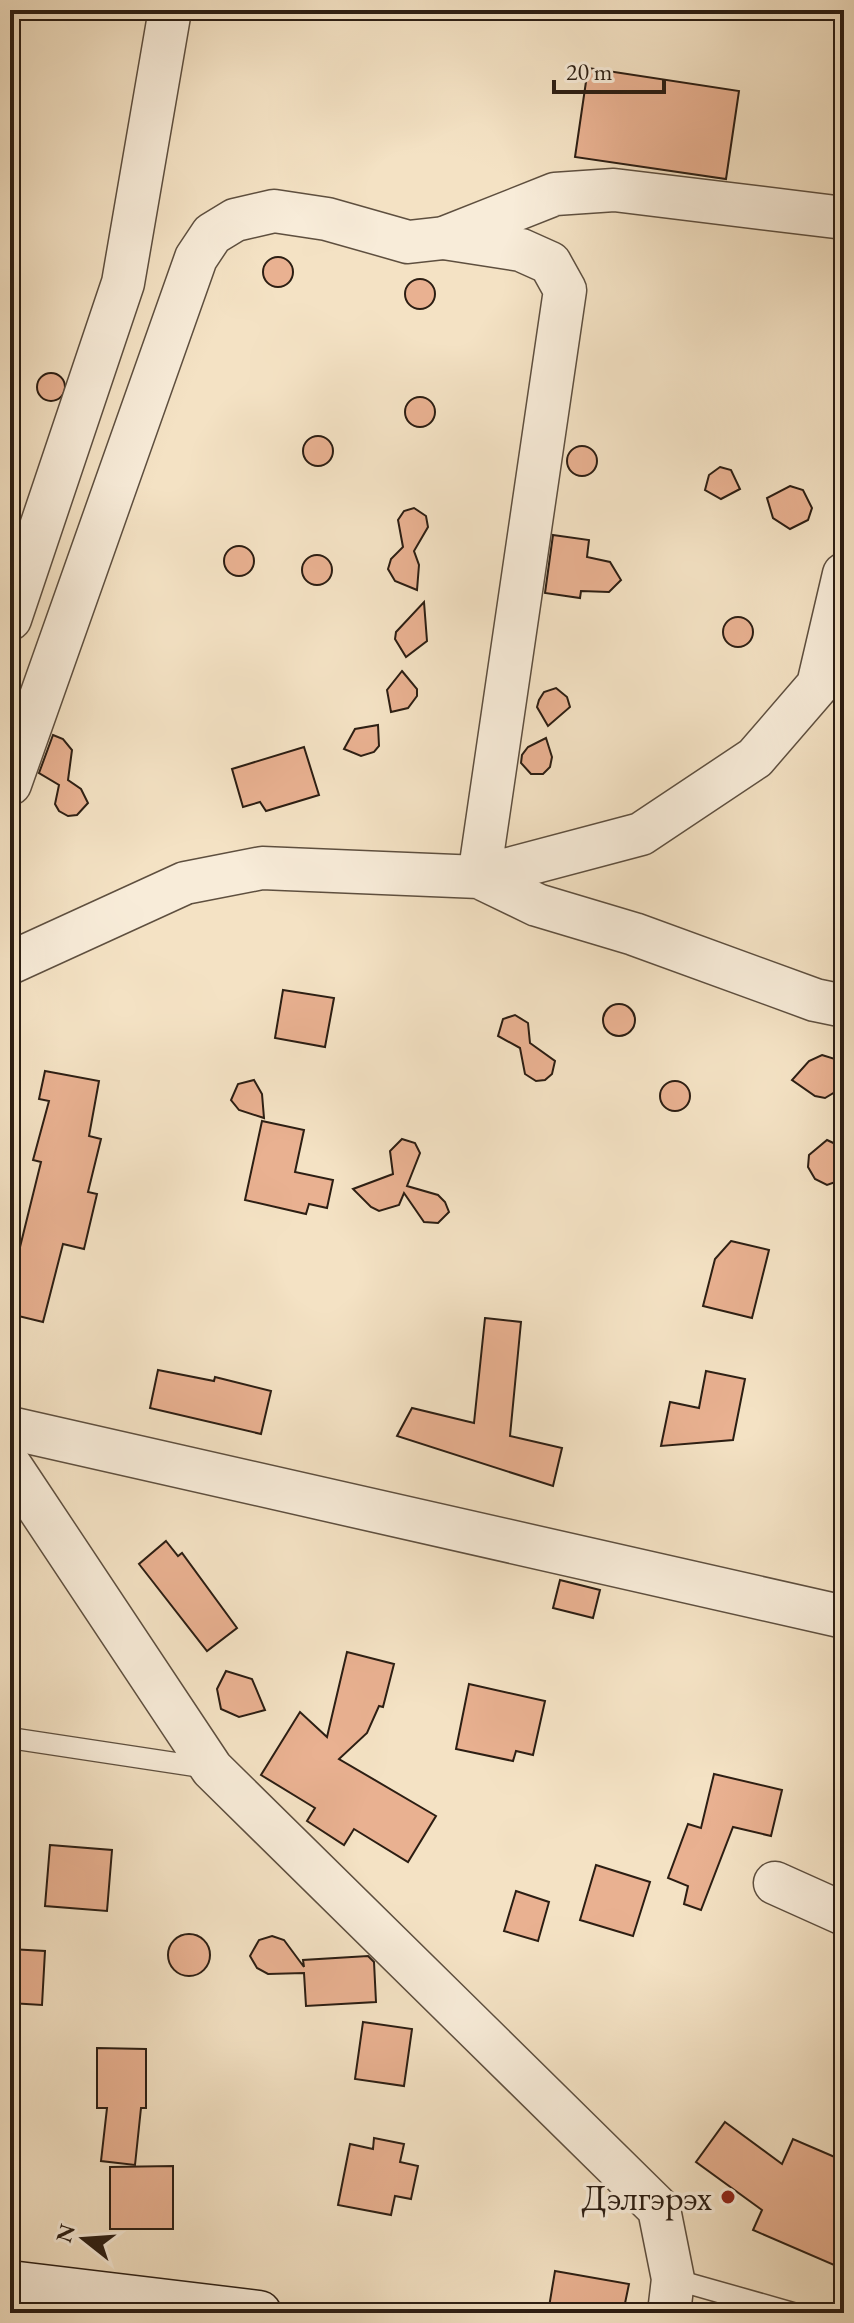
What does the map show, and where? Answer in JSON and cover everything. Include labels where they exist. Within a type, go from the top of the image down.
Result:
[{"type":"main road","points":[[10,2283],[259,2313]]},
{"type":"street","points":[[10,619],[123,283],[170,10]]},
{"type":"street","points":[[444,238],[555,194],[614,190],[844,218]]},
{"type":"street","points":[[10,784],[196,258],[212,234],[235,220],[274,211],[327,219],[408,242],[444,238],[521,250],[550,263],[565,290],[479,877]]},
{"type":"street","points":[[10,963],[185,883],[262,868],[479,877],[641,834],[755,758],[818,685],[844,574]]},
{"type":"street","points":[[479,877],[537,905],[634,934],[815,1000],[844,1006]]},
{"type":"street","points":[[10,1428],[844,1617]]},
{"type":"street","points":[[10,1465],[212,1769],[659,2209],[671,2296]]},
{"type":"street","points":[[775,1883],[844,1914]]},
{"type":"lane","points":[[10,1738],[212,1769]]},
{"type":"lane","points":[[671,2296],[793,2313]]},
{"type":"building","points":[[588,68],[739,91],[726,179],[575,157]]},
{"type":"building","points":[[278,257],[289,261],[293,272],[289,283],[278,287],[267,283],[263,272],[267,261]]},
{"type":"building","points":[[420,279],[431,283],[435,294],[431,305],[420,309],[409,305],[405,294],[409,283]]},
{"type":"building","points":[[51,373],[61,377],[65,387],[61,397],[51,401],[41,397],[37,387],[41,377]]},
{"type":"building","points":[[420,397],[431,401],[435,412],[431,423],[420,427],[409,423],[405,412],[409,401]]},
{"type":"building","points":[[318,436],[329,440],[333,451],[329,462],[318,466],[307,462],[303,451],[307,440]]},
{"type":"building","points":[[582,446],[593,450],[597,461],[593,472],[582,476],[571,472],[567,461],[571,450]]},
{"type":"building","points":[[720,467],[731,470],[740,489],[721,499],[705,490],[709,475]]},
{"type":"building","points":[[790,486],[803,490],[812,508],[808,520],[790,529],[773,518],[767,498]]},
{"type":"building","points":[[414,508],[426,516],[428,527],[414,551],[419,565],[417,590],[395,581],[388,569],[391,559],[403,547],[398,520],[404,511]]},
{"type":"building","points":[[553,535],[589,540],[587,557],[610,562],[621,580],[609,592],[581,591],[580,598],[545,593]]},
{"type":"building","points":[[239,546],[250,550],[254,561],[250,572],[239,576],[228,572],[224,561],[228,550]]},
{"type":"building","points":[[317,555],[328,559],[332,570],[328,581],[317,585],[306,581],[302,570],[306,559]]},
{"type":"building","points":[[424,602],[427,641],[406,657],[395,639],[396,632]]},
{"type":"building","points":[[738,617],[749,621],[753,632],[749,643],[738,647],[727,643],[723,632],[727,621]]},
{"type":"building","points":[[402,671],[417,689],[417,696],[408,708],[391,712],[387,690]]},
{"type":"building","points":[[556,688],[567,697],[570,707],[548,726],[537,707],[544,692]]},
{"type":"building","points":[[378,725],[379,746],[374,752],[361,756],[344,749],[355,729]]},
{"type":"building","points":[[53,735],[63,739],[72,750],[68,780],[81,789],[88,803],[77,815],[68,816],[59,811],[55,804],[59,785],[39,773]]},
{"type":"building","points":[[546,738],[552,757],[550,767],[543,774],[531,774],[521,763],[522,755],[528,747]]},
{"type":"building","points":[[304,747],[319,795],[266,811],[260,802],[243,807],[232,769]]},
{"type":"building","points":[[283,990],[334,998],[325,1047],[275,1038]]},
{"type":"building","points":[[619,1004],[630,1009],[635,1020],[630,1031],[619,1036],[608,1031],[603,1020],[608,1009]]},
{"type":"building","points":[[515,1015],[528,1023],[530,1043],[555,1061],[552,1074],[545,1080],[536,1081],[525,1074],[520,1048],[498,1036],[503,1019]]},
{"type":"building","points":[[822,1055],[835,1059],[844,1073],[840,1089],[825,1098],[815,1096],[792,1080],[809,1061]]},
{"type":"building","points":[[45,1071],[99,1081],[89,1136],[101,1139],[88,1192],[97,1194],[84,1249],[63,1244],[43,1322],[10,1314],[10,1245],[20,1247],[41,1162],[33,1160],[49,1101],[39,1099]]},
{"type":"building","points":[[254,1080],[262,1094],[264,1118],[239,1110],[231,1100],[238,1084]]},
{"type":"building","points":[[675,1081],[686,1085],[690,1096],[686,1107],[675,1111],[664,1107],[660,1096],[664,1085]]},
{"type":"building","points":[[262,1121],[304,1130],[295,1172],[333,1180],[327,1208],[309,1204],[306,1214],[245,1200]]},
{"type":"building","points":[[402,1139],[415,1143],[420,1153],[407,1186],[438,1195],[445,1202],[449,1212],[438,1223],[424,1222],[404,1193],[399,1205],[379,1211],[353,1189],[393,1174],[390,1151]]},
{"type":"building","points":[[827,1140],[844,1148],[844,1179],[827,1185],[815,1179],[808,1167],[809,1155]]},
{"type":"building","points":[[731,1241],[769,1250],[752,1318],[703,1306],[715,1259]]},
{"type":"building","points":[[485,1318],[521,1322],[510,1436],[562,1448],[553,1486],[397,1436],[412,1408],[474,1423]]},
{"type":"building","points":[[158,1370],[214,1381],[215,1377],[271,1391],[261,1434],[150,1408]]},
{"type":"building","points":[[706,1371],[745,1379],[733,1440],[661,1446],[670,1402],[699,1408]]},
{"type":"building","points":[[166,1541],[178,1556],[182,1553],[237,1628],[207,1651],[139,1564]]},
{"type":"building","points":[[560,1580],[600,1590],[593,1618],[553,1608]]},
{"type":"building","points":[[347,1652],[394,1664],[383,1707],[379,1706],[367,1733],[339,1759],[436,1816],[408,1862],[354,1829],[344,1845],[307,1821],[315,1808],[261,1775],[300,1712],[327,1737]]},
{"type":"building","points":[[226,1671],[252,1679],[265,1710],[239,1717],[221,1709],[217,1689]]},
{"type":"building","points":[[469,1684],[545,1701],[533,1755],[516,1751],[513,1761],[456,1749]]},
{"type":"building","points":[[714,1774],[782,1790],[771,1836],[733,1827],[701,1910],[684,1904],[688,1886],[668,1878],[688,1824],[701,1828]]},
{"type":"building","points":[[50,1845],[112,1850],[107,1911],[45,1906]]},
{"type":"building","points":[[596,1865],[650,1882],[633,1936],[580,1920]]},
{"type":"building","points":[[516,1891],[549,1902],[538,1941],[504,1931]]},
{"type":"building","points":[[189,1934],[204,1940],[210,1955],[204,1970],[189,1976],[174,1970],[168,1955],[174,1940]]},
{"type":"building","points":[[272,1936],[284,1940],[304,1967],[303,1960],[368,1956],[374,1962],[376,2002],[306,2006],[304,1973],[268,1974],[257,1968],[250,1956],[259,1940]]},
{"type":"building","points":[[10,1949],[45,1951],[42,2005],[10,2003]]},
{"type":"building","points":[[363,2022],[412,2029],[404,2086],[355,2079]]},
{"type":"building","points":[[97,2048],[146,2049],[146,2108],[141,2108],[135,2165],[101,2161],[107,2108],[97,2108]]},
{"type":"building","points":[[725,2122],[782,2164],[793,2139],[844,2161],[844,2242],[834,2265],[753,2230],[762,2210],[696,2162]]},
{"type":"building","points":[[374,2138],[404,2144],[400,2162],[418,2166],[411,2199],[395,2196],[391,2215],[338,2205],[350,2144],[373,2149]]},
{"type":"building","points":[[173,2166],[173,2229],[110,2229],[110,2167]]},
{"type":"building","points":[[555,2271],[629,2284],[623,2313],[548,2313]]},
{"type":"place","name":"Дэлгэрэх","points":[[728,2197]]}]
